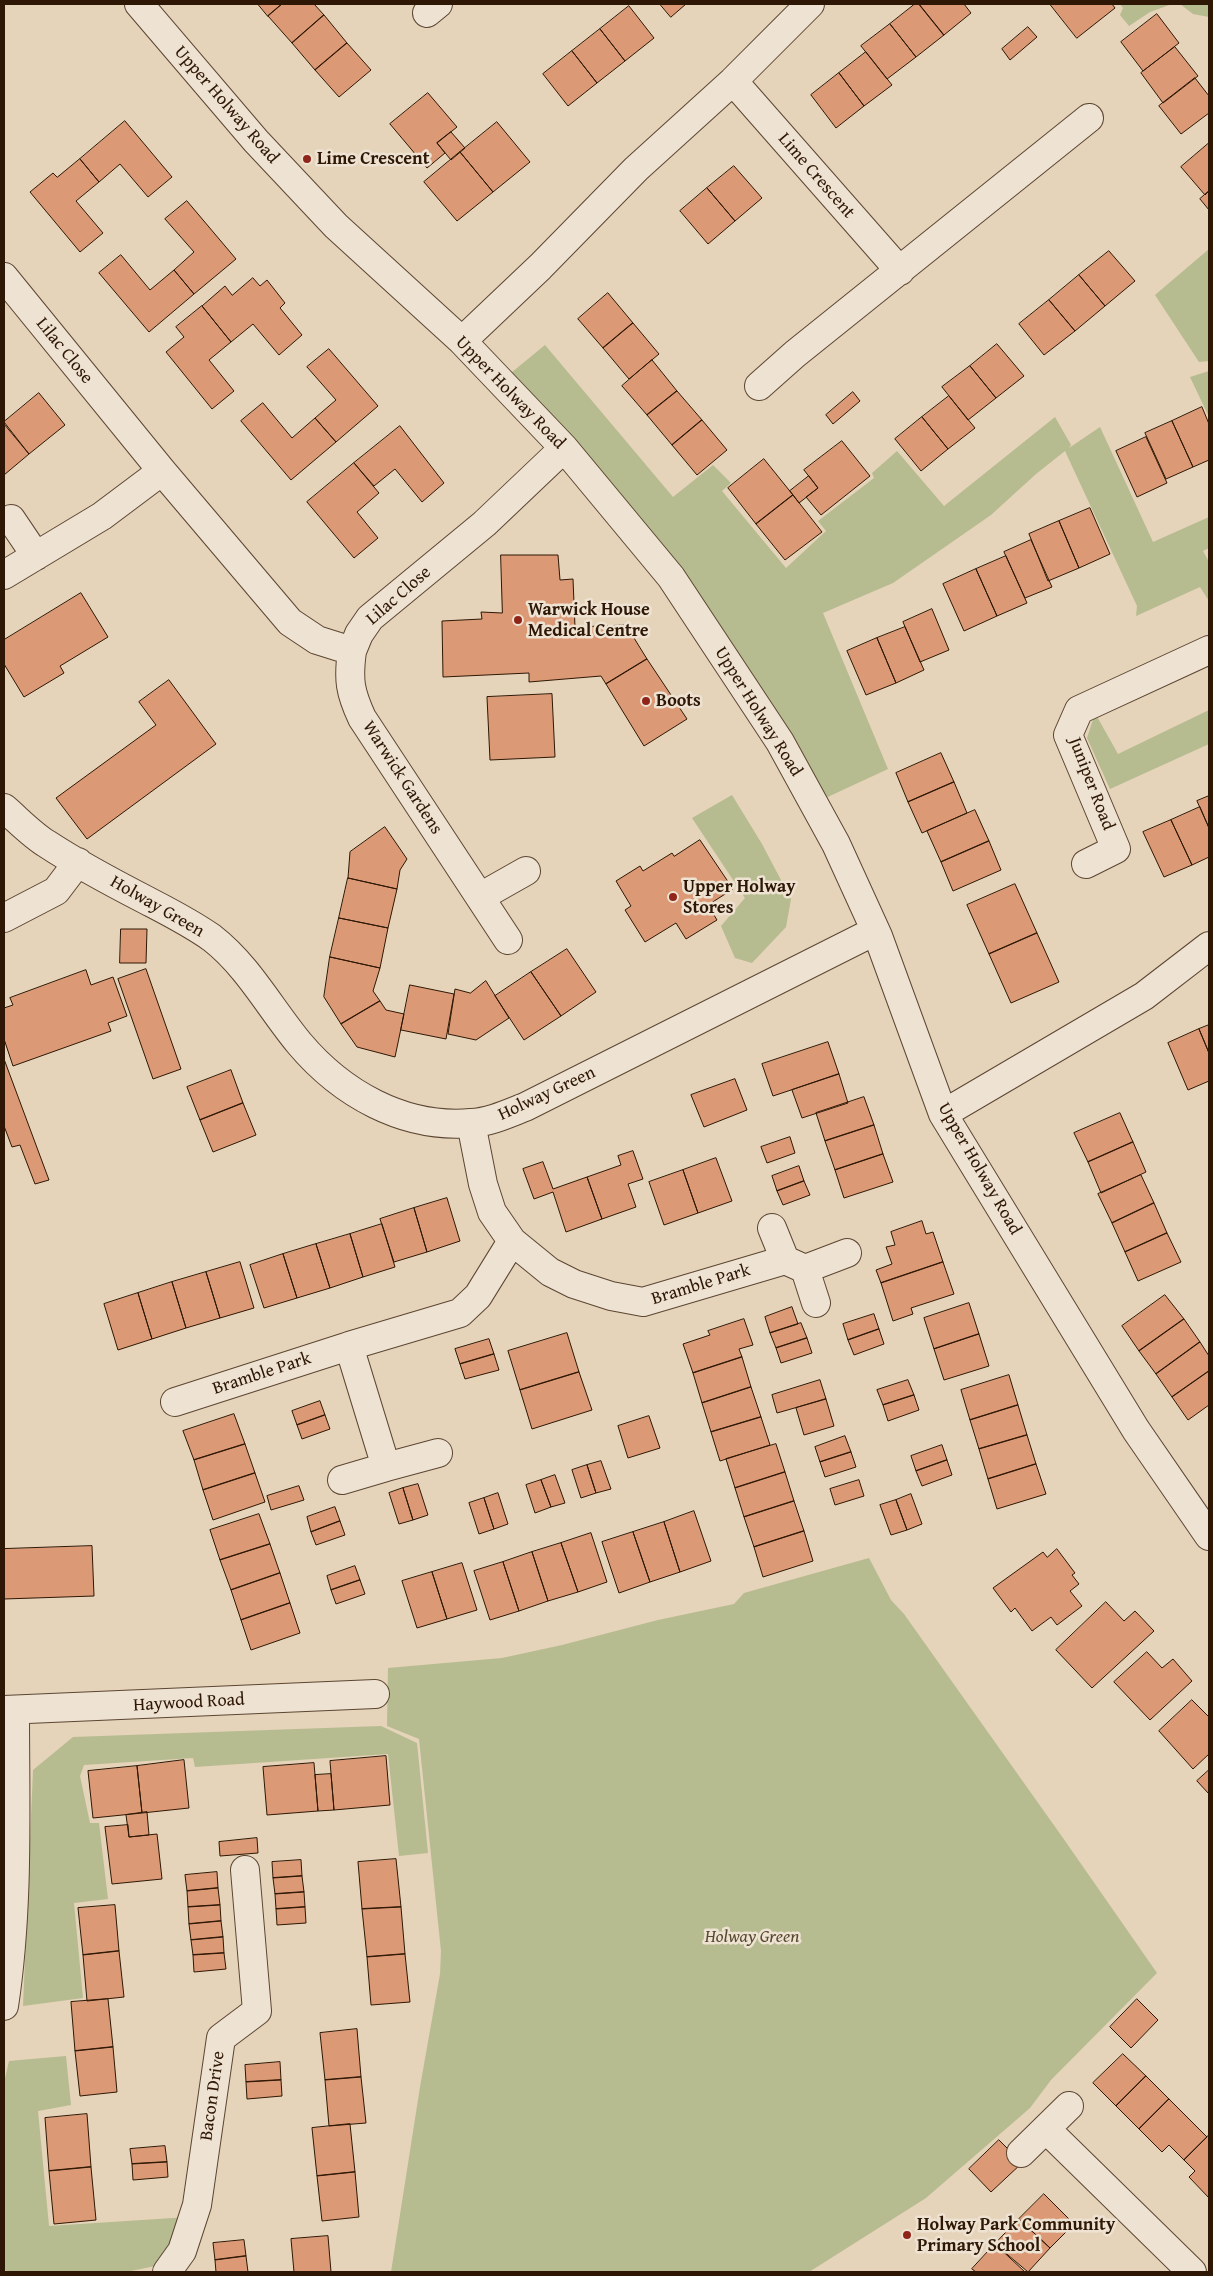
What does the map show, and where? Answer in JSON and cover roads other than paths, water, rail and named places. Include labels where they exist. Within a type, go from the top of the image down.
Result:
[{"type":"street","name":"Upper Holway Road","points":[[139,4],[256,141],[336,226],[462,341],[564,448],[671,577],[775,735],[836,844],[875,931],[943,1114],[1136,1430],[1209,1536]]},
{"type":"street","points":[[462,341],[540,267],[636,169],[733,81],[810,4]]},
{"type":"street","name":"Lime Crescent","points":[[733,81],[900,271]]},
{"type":"street","points":[[759,386],[795,354],[1089,118]]},
{"type":"street","name":"Lilac Close","points":[[4,277],[162,471],[290,622],[317,640],[352,651],[359,634],[370,618],[484,524],[564,448]]},
{"type":"street","points":[[4,575],[102,516],[162,471]]},
{"type":"street","points":[[11,519],[36,556]]},
{"type":"street","name":"Juniper Road","points":[[1086,864],[1116,849],[1068,735],[1079,710],[1209,650]]},
{"type":"street","name":"Warwick Gardens","points":[[352,651],[349,676],[352,697],[362,718],[508,940]]},
{"type":"street","name":"Holway Green","points":[[4,808],[45,843],[189,922],[214,940],[244,969],[300,1044],[348,1089],[376,1105],[405,1118],[438,1124],[471,1124],[498,1118],[525,1107],[875,931]]},
{"type":"street","points":[[4,918],[56,891],[78,862]]},
{"type":"street","points":[[480,897],[526,871]]},
{"type":"street","points":[[943,1114],[1044,1057],[1144,996],[1209,946]]},
{"type":"street","name":"Bramble Park","points":[[471,1124],[483,1184],[492,1212],[512,1241],[550,1272],[574,1284],[611,1296],[643,1302],[847,1253]]},
{"type":"street","points":[[772,1228],[795,1264],[816,1303]]},
{"type":"street","name":"Bramble Park","points":[[175,1402],[349,1346],[460,1313],[478,1296],[512,1241]]},
{"type":"street","points":[[349,1346],[386,1466]]},
{"type":"street","points":[[342,1480],[386,1466],[438,1453]]},
{"type":"street","name":"Haywood Road","points":[[9,1710],[375,1694]]},
{"type":"street","points":[[4,2006],[13,1924],[15,1876],[9,1710]]},
{"type":"street","name":"Bacon Drive","points":[[179,2265],[197,2205],[221,2038],[257,2011],[245,1870]]},
{"type":"street","points":[[1021,2153],[1069,2106]]},
{"type":"street","points":[[1046,2129],[1192,2272]]},
{"type":"place","name":"Lime Crescent","points":[[307,159]]},
{"type":"place","name":"Warwick House Medical Centre","points":[[518,620]]},
{"type":"place","name":"Boots","points":[[646,701]]},
{"type":"place","name":"Upper Holway Stores","points":[[673,897]]},
{"type":"place","name":"Holway Park Community Primary School","points":[[907,2235]]}]
